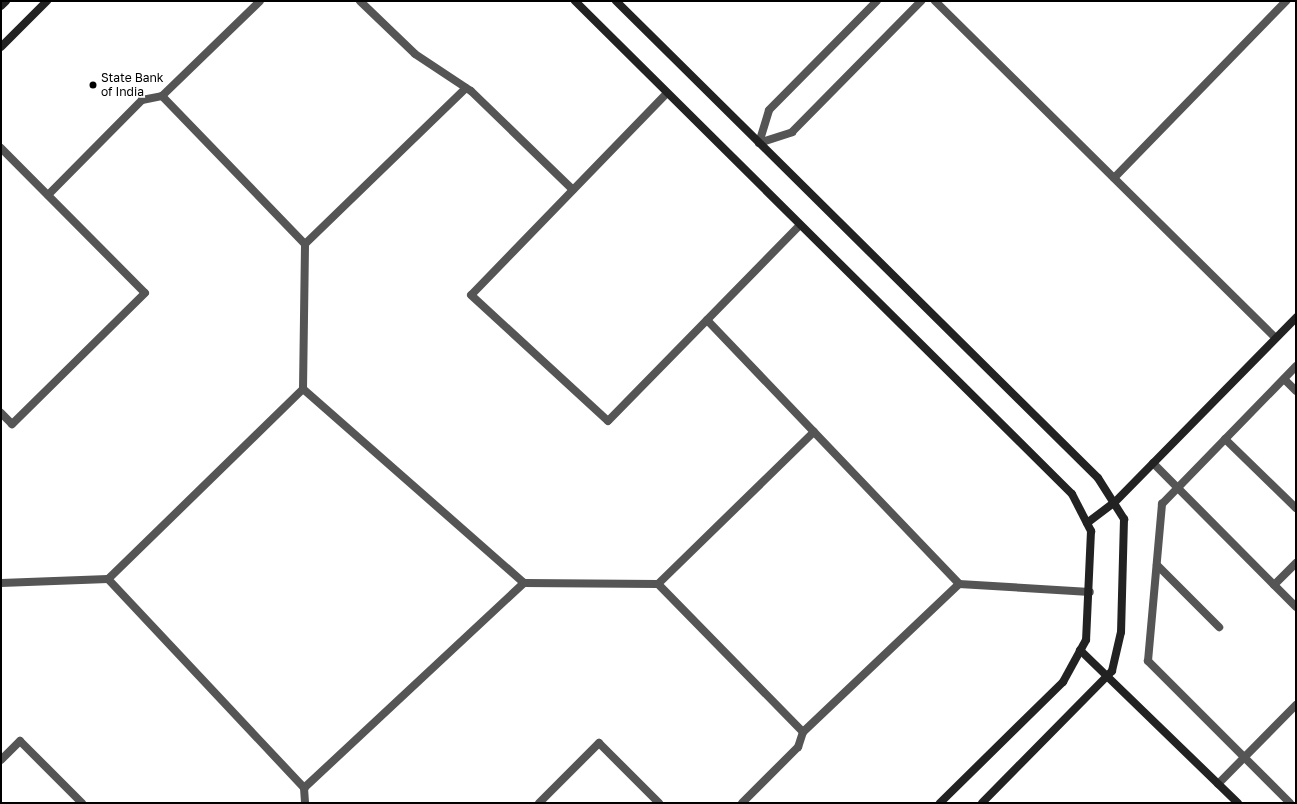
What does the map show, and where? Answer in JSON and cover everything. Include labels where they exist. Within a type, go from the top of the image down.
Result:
[{"type":"street","points":[[1,6],[6,1]]},
{"type":"street","points":[[1,47],[47,1]]},
{"type":"street","points":[[48,195],[142,100],[162,96],[260,1]]},
{"type":"street","points":[[360,1],[415,54],[466,88],[573,190]]},
{"type":"street","points":[[574,1],[1072,494],[1091,531],[1090,592],[1086,640],[1063,682],[940,803]]},
{"type":"street","points":[[616,1],[1098,478],[1124,519],[1121,632],[1112,671],[982,803]]},
{"type":"street","points":[[759,142],[769,110],[877,1]]},
{"type":"street","points":[[759,142],[792,132],[921,1]]},
{"type":"street","points":[[935,1],[1276,338]]},
{"type":"street","points":[[1114,178],[1286,1]]},
{"type":"street","points":[[305,244],[466,88]]},
{"type":"street","points":[[667,93],[471,295],[608,421],[800,225]]},
{"type":"street","points":[[1,584],[108,579],[304,389],[305,244],[162,96]]},
{"type":"street","points":[[1,148],[145,293],[12,424],[1,412]]},
{"type":"street","points":[[1087,523],[1114,503],[1296,318]]},
{"type":"street","points":[[707,320],[959,584],[1090,592]]},
{"type":"street","points":[[1290,803],[1148,661],[1162,504],[1296,366]]},
{"type":"street","points":[[1284,379],[1296,391]]},
{"type":"street","points":[[304,389],[524,583],[658,584],[814,432]]},
{"type":"street","points":[[1225,439],[1296,508]]},
{"type":"street","points":[[1153,463],[1296,607]]},
{"type":"street","points":[[1274,585],[1296,564]]},
{"type":"street","points":[[1157,565],[1219,627]]},
{"type":"street","points":[[108,579],[304,788],[305,803]]},
{"type":"street","points":[[304,788],[524,583]]},
{"type":"street","points":[[658,584],[803,732]]},
{"type":"street","points":[[742,803],[798,746],[803,732],[959,584]]},
{"type":"street","points":[[1080,650],[1238,803]]},
{"type":"street","points":[[1218,784],[1296,705]]},
{"type":"street","points":[[1,760],[20,741],[82,803]]},
{"type":"street","points":[[539,803],[599,743],[659,803]]},
{"type":"place","name":"State Bank of India","points":[[93,85]]}]
